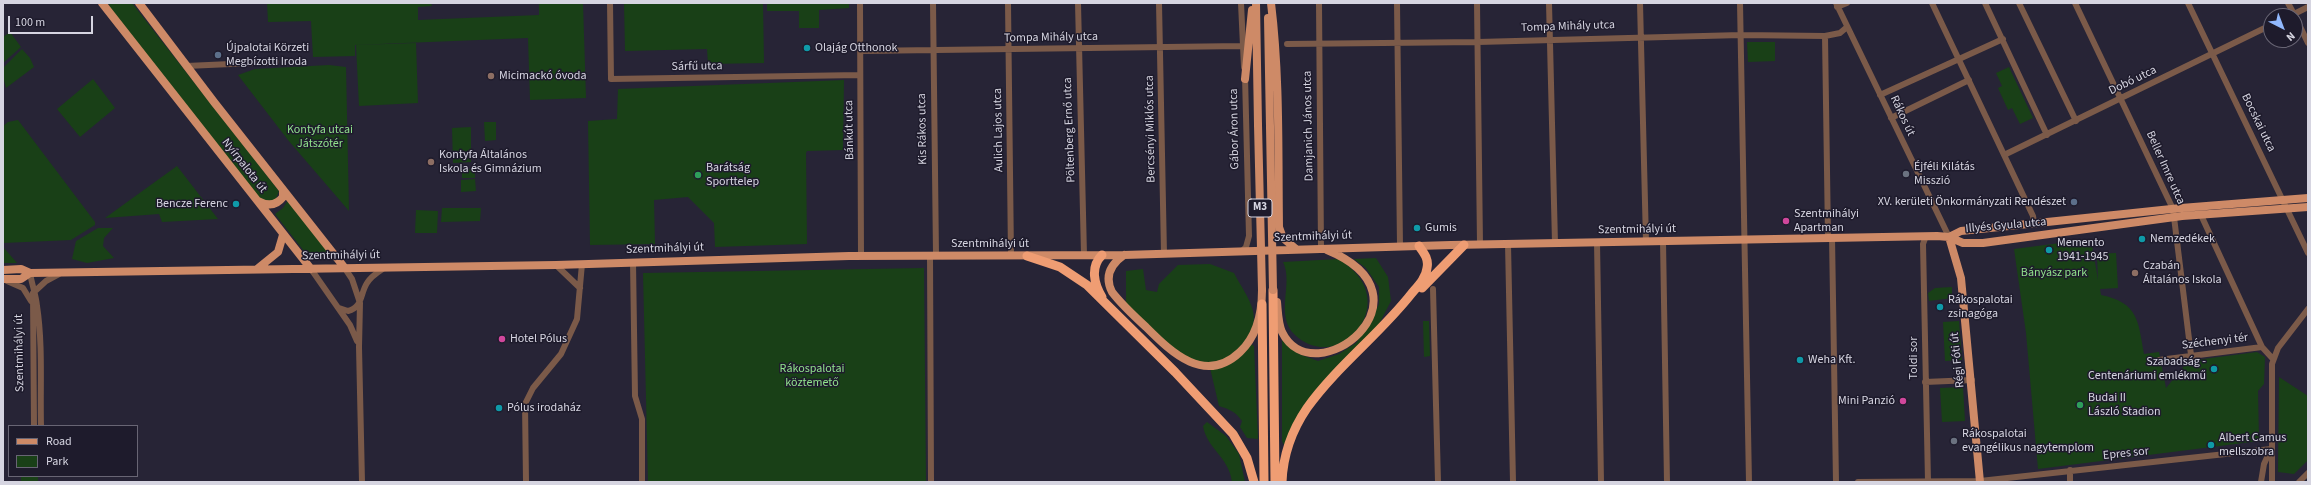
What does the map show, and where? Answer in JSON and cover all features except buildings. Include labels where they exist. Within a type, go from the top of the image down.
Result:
[{"type":"highway","points":[[1404,303],[1420,290],[1464,245]]},
{"type":"highway","points":[[1282,482],[1285,460],[1292,433],[1307,408],[1404,303],[1424,278],[1428,267],[1427,258],[1419,246]]},
{"type":"highway","points":[[1102,255],[1096,262],[1095,276],[1101,295],[1108,305]]},
{"type":"highway","points":[[1027,256],[1046,261],[1075,276],[1108,305],[1209,406],[1233,434],[1247,458],[1254,482]]},
{"type":"highway","name":"M3","points":[[1273,290],[1275,482]]},
{"type":"highway","name":"M3","points":[[1262,304],[1264,482]]},
{"type":"main road","name":"Nyírpalota út","points":[[102,3],[107,6],[255,200],[311,268]]},
{"type":"main road","name":"Nyírpalota út","points":[[139,3],[283,191],[344,267]]},
{"type":"main road","points":[[1245,79],[1252,3]]},
{"type":"main road","name":"M3","points":[[1256,3],[1262,304]]},
{"type":"main road","points":[[1269,3],[1276,44],[1278,89],[1279,227],[1283,238],[1297,249]]},
{"type":"main road","name":"M3","points":[[1269,3],[1273,290]]},
{"type":"main road","points":[[255,200],[269,205],[280,200],[283,197],[283,191]]},
{"type":"main road","name":"Illyés Gyula utca","points":[[1949,237],[1961,231],[2034,223],[2174,213],[2308,198]]},
{"type":"main road","name":"Illyés Gyula utca","points":[[1949,237],[1963,243],[2014,240],[2174,213],[2201,215],[2308,207]]},
{"type":"main road","points":[[2014,240],[2017,225]]},
{"type":"main road","points":[[257,269],[278,252],[283,235]]},
{"type":"main road","name":"Szentmihályi út","points":[[3,270],[21,269],[30,273],[60,273],[344,267],[556,265],[861,256],[1124,255],[1480,244],[1746,240],[1830,237],[1949,237]]},
{"type":"main road","name":"Régi Fóti út","points":[[1949,237],[1958,261],[1961,278],[1972,380],[1980,482]]},
{"type":"main road","points":[[1273,290],[1282,332],[1296,347],[1315,353],[1328,352],[1341,348],[1352,341],[1368,322],[1374,297],[1372,286],[1362,270],[1353,263],[1323,249]]},
{"type":"main road","points":[[1124,255],[1113,264],[1109,271],[1108,281],[1112,292],[1174,354],[1195,365],[1216,365],[1237,355],[1255,331],[1262,304]]},
{"type":"main road","name":"Szentmihályi út","points":[[3,279],[22,279],[30,273]]},
{"type":"street","name":"Sárfű utca","points":[[610,3],[610,79],[860,75]]},
{"type":"street","name":"Bánkút utca","points":[[860,3],[861,256]]},
{"type":"street","name":"Kis Rákos utca","points":[[931,482],[933,3]]},
{"type":"street","name":"Aulich Lajos utca","points":[[1008,3],[1011,256]]},
{"type":"street","name":"Pöltenberg Ernő utca","points":[[1078,3],[1084,255]]},
{"type":"street","name":"Bercsényi Miklós utca","points":[[1159,3],[1164,254]]},
{"type":"street","name":"Gábor Áron utca","points":[[1241,3],[1242,46],[1245,79],[1249,236],[1246,247],[1241,252]]},
{"type":"street","name":"Damjanich János utca","points":[[1319,3],[1323,249]]},
{"type":"street","points":[[1397,3],[1400,246]]},
{"type":"street","points":[[1477,3],[1480,244]]},
{"type":"street","points":[[1549,3],[1555,243]]},
{"type":"street","points":[[1640,3],[1646,242]]},
{"type":"street","points":[[1740,3],[1746,240],[1749,482]]},
{"type":"street","points":[[1836,5],[1846,3]]},
{"type":"street","points":[[1932,3],[1970,80],[2033,216],[2034,223]]},
{"type":"street","points":[[1985,3],[2047,135]]},
{"type":"street","points":[[2019,3],[2076,121]]},
{"type":"street","name":"Beller Imre utca","points":[[2075,3],[2174,213],[2191,355]]},
{"type":"street","name":"Bocskai utca","points":[[2188,3],[2284,200],[2308,253]]},
{"type":"street","name":"Rákos út","points":[[1836,5],[1949,237]]},
{"type":"street","name":"Tompa Mihály utca","points":[[1287,44],[1478,42],[1549,38],[1641,36],[1825,36],[1840,33],[1847,27]]},
{"type":"street","name":"Dobó utca","points":[[2004,155],[2263,29]]},
{"type":"street","points":[[2303,34],[2308,43]]},
{"type":"street","points":[[1825,36],[1836,482]]},
{"type":"street","points":[[1880,95],[1960,60],[2003,39]]},
{"type":"street","name":"Tompa Mihály utca","points":[[860,50],[1079,49],[1242,46]]},
{"type":"street","points":[[186,66],[276,62]]},
{"type":"street","points":[[1891,118],[1970,80]]},
{"type":"street","points":[[2201,215],[2262,347]]},
{"type":"street","name":"Toldi sor","points":[[1926,236],[1923,244],[1928,481]]},
{"type":"street","points":[[1663,241],[1667,482]]},
{"type":"street","points":[[1597,242],[1601,482]]},
{"type":"street","points":[[1508,244],[1513,482]]},
{"type":"street","points":[[633,262],[635,396],[642,419],[642,482]]},
{"type":"street","points":[[526,482],[525,404],[533,388],[558,359],[569,339],[577,319],[582,264]]},
{"type":"street","points":[[556,265],[580,288]]},
{"type":"street","name":"Nyírpalota út","points":[[344,267],[352,279],[360,303],[359,347],[362,482]]},
{"type":"street","points":[[339,308],[348,311],[360,303],[365,287],[370,279],[385,267]]},
{"type":"street","name":"Nyírpalota út","points":[[311,268],[355,334],[359,347]]},
{"type":"street","points":[[320,280],[323,272],[328,268]]},
{"type":"street","points":[[30,273],[33,293]]},
{"type":"street","points":[[33,293],[46,280],[60,273]]},
{"type":"street","points":[[3,279],[23,288],[31,303]]},
{"type":"street","points":[[1433,289],[1438,482]]},
{"type":"street","name":"Szentmihályi út","points":[[33,293],[31,303],[34,425]]},
{"type":"street","name":"Szentmihályi út","points":[[33,293],[37,306],[39,324],[41,425]]},
{"type":"street","points":[[2272,482],[2271,450],[2273,359],[2278,348],[2308,309]]},
{"type":"street","name":"Széchenyi tér","points":[[2159,360],[2262,347],[2273,359]]},
{"type":"street","points":[[1925,382],[1972,380]]},
{"type":"street","points":[[2261,482],[2264,464],[2271,450]]},
{"type":"street","name":"Epres sor","points":[[1858,482],[1980,482],[2070,470],[2271,450]]},
{"type":"street","points":[[2070,470],[2070,482]]},
{"type":"street","points":[[2299,482],[2308,473]]},
{"type":"green space","points":[[109,3],[132,3],[279,191],[275,201],[262,202],[110,8]]},
{"type":"green space","points":[[267,3],[431,3],[432,6],[418,7],[418,20],[539,15],[539,3],[583,3],[586,98],[530,100],[528,38],[355,45],[355,56],[313,57],[311,21],[268,22]]},
{"type":"green space","points":[[624,3],[763,3],[764,63],[708,64],[707,49],[625,51]]},
{"type":"green space","points":[[767,3],[849,3],[849,8],[819,10],[819,28],[799,28],[799,11],[767,11]]},
{"type":"green space","points":[[10,32],[21,47],[3,63],[3,37]]},
{"type":"green space","points":[[1747,42],[1775,42],[1775,61],[1748,62]]},
{"type":"green space","points":[[416,43],[418,103],[359,106],[356,45]]},
{"type":"green space","points":[[22,49],[30,58],[34,67],[6,88],[3,76],[4,67]]},
{"type":"green space","name":"Kontyfa utcai Játszótér","points":[[329,65],[346,67],[349,211],[288,140],[238,75],[255,69]]},
{"type":"green space","points":[[2009,67],[2033,118],[2020,124],[2012,108],[2008,110],[1998,88],[2002,86],[1996,73]]},
{"type":"green space","points":[[93,79],[115,108],[80,137],[57,109]]},
{"type":"green space","name":"Barátság Sporttelep","points":[[844,80],[843,150],[807,151],[806,153],[807,244],[715,247],[714,223],[688,197],[654,200],[655,244],[590,245],[588,121],[617,119],[618,89]]},
{"type":"green space","points":[[18,120],[95,222],[95,225],[71,240],[3,243],[3,126],[8,122]]},
{"type":"green space","points":[[484,122],[496,122],[496,140],[485,141]]},
{"type":"green space","points":[[471,127],[471,162],[453,163],[452,128]]},
{"type":"green space","points":[[177,166],[218,219],[162,222],[159,214],[105,218]]},
{"type":"green space","points":[[462,169],[475,169],[475,178],[462,178]]},
{"type":"green space","points":[[475,179],[476,191],[461,192],[461,180]]},
{"type":"green space","points":[[288,200],[330,253],[307,255],[275,214],[283,208]]},
{"type":"green space","points":[[442,208],[481,208],[480,221],[441,222]]},
{"type":"green space","points":[[416,210],[438,211],[437,233],[415,233]]},
{"type":"green space","points":[[98,228],[113,228],[104,238],[103,246],[114,258],[87,263],[72,259],[76,241]]},
{"type":"green space","name":"Bányász park","points":[[2091,239],[2098,280],[2097,254],[2116,253],[2118,288],[2100,289],[2101,295],[2114,298],[2130,308],[2138,323],[2144,354],[2159,352],[2166,388],[2188,361],[2257,352],[2265,357],[2264,384],[2258,391],[2259,441],[2038,469],[2026,333],[2014,249]]},
{"type":"green space","points":[[4,248],[17,263],[3,263]]},
{"type":"green space","points":[[1376,258],[1388,277],[1391,301],[1377,328],[1336,367],[1285,447],[1282,441],[1282,340],[1299,354],[1318,361],[1339,354],[1356,343],[1369,325],[1379,304],[1379,287],[1366,268],[1354,259]]},
{"type":"green space","points":[[1338,259],[1358,275],[1367,294],[1367,312],[1359,328],[1347,340],[1330,346],[1313,345],[1295,335],[1289,327],[1285,309],[1287,280],[1283,262]]},
{"type":"green space","points":[[1210,264],[1234,273],[1252,306],[1254,322],[1251,333],[1236,351],[1226,358],[1215,362],[1204,363],[1193,361],[1175,351],[1157,336],[1126,305],[1126,271],[1143,269],[1146,290],[1157,292],[1159,284],[1178,265]]},
{"type":"green space","name":"Rákospalotai köztemető","points":[[924,268],[926,482],[648,482],[643,273]]},
{"type":"green space","points":[[1952,287],[1952,298],[1929,301],[1928,293],[1935,288]]},
{"type":"green space","points":[[1423,321],[1429,321],[1430,356],[1424,357]]},
{"type":"green space","points":[[1959,321],[1962,360],[1945,361],[1943,322]]},
{"type":"green space","points":[[1251,344],[1254,346],[1258,439],[1247,438],[1240,427],[1242,421],[1240,418],[1232,411],[1219,406],[1210,368],[1233,360],[1243,354]]},
{"type":"green space","points":[[2279,377],[2308,396],[2308,460],[2294,474],[2278,472]]},
{"type":"green space","points":[[1963,387],[1965,421],[1942,422],[1940,388]]},
{"type":"green space","points":[[1207,422],[1226,436],[1239,454],[1245,482],[1232,482],[1227,466],[1205,434],[1203,426]]},
{"type":"green space","points":[[21,477],[38,477],[38,482],[21,482]]},
{"type":"place","name":"Olajág Otthonok","points":[[807,48]]},
{"type":"place","name":"Újpalotai Körzeti Megbízotti Iroda","points":[[218,55]]},
{"type":"place","name":"Micimackó óvoda","points":[[491,76]]},
{"type":"place","name":"Kontyfa Általános Iskola és Gimnázium","points":[[431,162]]},
{"type":"place","name":"Éjféli Kilátás Misszió","points":[[1906,174]]},
{"type":"place","name":"Barátság Sporttelep","points":[[698,175]]},
{"type":"place","name":"XV. kerületi Önkormányzati Rendészet","points":[[2074,202]]},
{"type":"place","name":"Bencze Ferenc","points":[[236,204]]},
{"type":"place","name":"Szentmihályi Apartman","points":[[1786,221]]},
{"type":"place","name":"Gumis","points":[[1417,228]]},
{"type":"place","name":"Nemzedékek","points":[[2142,239]]},
{"type":"place","name":"Memento 1941-1945","points":[[2049,250]]},
{"type":"place","name":"Czabán Általános Iskola","points":[[2135,273]]},
{"type":"place","name":"Rákospalotai zsinagóga","points":[[1940,307]]},
{"type":"place","name":"Hotel Pólus","points":[[502,339]]},
{"type":"place","name":"Weha Kft.","points":[[1800,360]]},
{"type":"place","name":"Szabadság - Centenáriumi emlékmű","points":[[2214,369]]},
{"type":"place","name":"Mini Panzió","points":[[1903,401]]},
{"type":"place","name":"Budai II László Stadion","points":[[2080,405]]},
{"type":"place","name":"Pólus irodaház","points":[[499,408]]},
{"type":"place","name":"Rákospalotai evangélikus nagytemplom","points":[[1954,441]]},
{"type":"place","name":"Albert Camus mellszobra","points":[[2211,445]]}]
